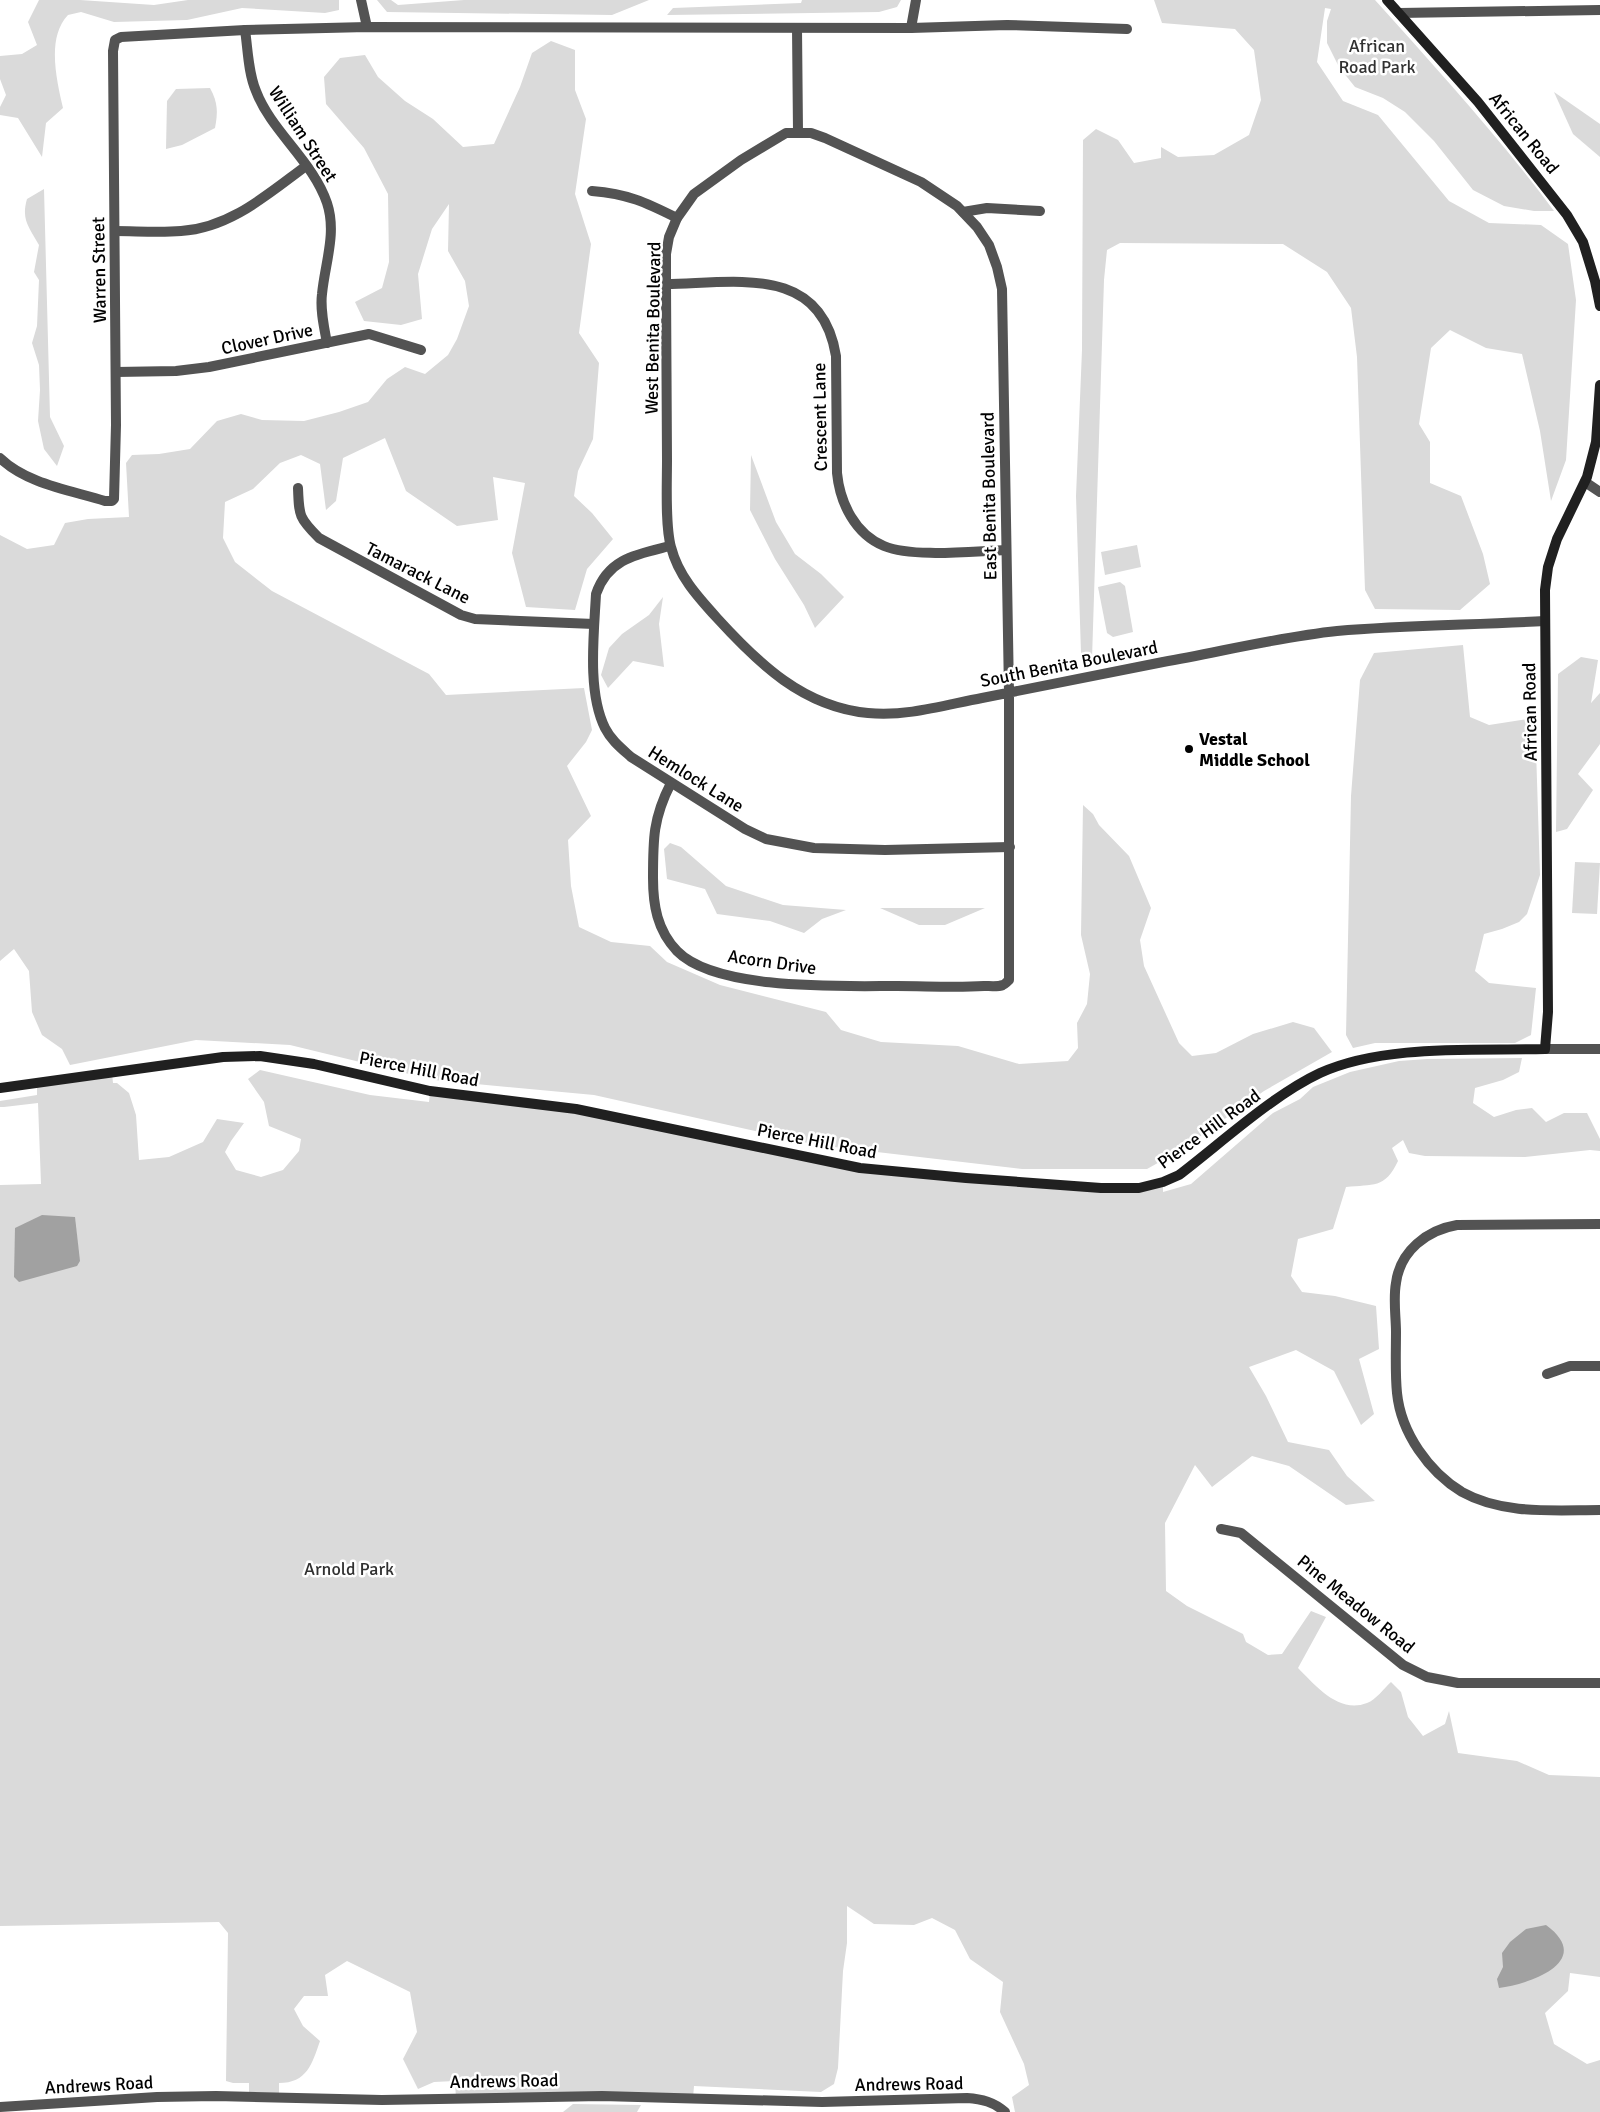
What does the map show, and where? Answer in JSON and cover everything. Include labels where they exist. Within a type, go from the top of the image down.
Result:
[{"type":"street","points":[[361,0],[368,27]]},
{"type":"street","points":[[911,28],[916,0]]},
{"type":"street","name":"African Road","points":[[1387,0],[1478,102],[1567,215],[1582,242],[1595,280],[1600,306]]},
{"type":"street","points":[[1399,13],[1600,10]]},
{"type":"street","points":[[245,30],[368,27],[911,28],[1040,26],[1127,29]]},
{"type":"street","points":[[797,28],[798,132]]},
{"type":"street","name":"Warren Street","points":[[0,458],[11,468],[28,477],[108,501],[114,499],[116,488],[116,372],[113,51],[115,40],[121,37],[245,30]]},
{"type":"street","name":"William Street","points":[[245,30],[250,71],[262,105],[316,179],[327,202],[332,222],[322,294],[326,343]]},
{"type":"street","name":"East Benita Boulevard","points":[[798,132],[811,133],[846,146],[921,182],[963,212],[989,246],[998,267],[1002,289],[1009,693],[1010,976]]},
{"type":"street","name":"West Benita Boulevard","points":[[670,546],[667,492],[666,284],[666,254],[669,237],[677,218],[694,194],[741,160],[786,133],[798,132]]},
{"type":"street","points":[[115,231],[181,231],[210,226],[237,215],[306,166]]},
{"type":"street","points":[[592,191],[618,193],[641,200],[677,218]]},
{"type":"street","points":[[963,212],[987,208],[1040,211]]},
{"type":"street","name":"Crescent Lane","points":[[666,284],[772,284],[793,291],[807,299],[821,315],[833,337],[836,356],[837,474],[839,492],[846,510],[860,530],[885,547],[906,551],[1006,550]]},
{"type":"street","name":"Clover Drive","points":[[116,372],[176,371],[209,367],[368,334],[421,350]]},
{"type":"street","name":"African Road","points":[[1545,1049],[1548,1002],[1545,621],[1548,567],[1557,539],[1585,482],[1596,442],[1600,384]]},
{"type":"street","points":[[1585,482],[1600,492]]},
{"type":"street","name":"Tamarack Lane","points":[[298,488],[299,514],[304,523],[319,538],[461,616],[476,619],[594,624]]},
{"type":"street","name":"Hemlock Lane","points":[[670,546],[634,555],[618,563],[607,572],[596,594],[594,682],[599,715],[606,730],[631,757],[745,829],[766,838],[814,848],[885,850],[1010,848]]},
{"type":"street","name":"South Benita Boulevard","points":[[670,546],[679,569],[695,594],[738,641],[768,670],[795,689],[821,702],[869,714],[896,714],[1294,638],[1336,632],[1545,621]]},
{"type":"street","name":"Acorn Drive","points":[[671,783],[662,801],[655,823],[653,901],[656,915],[664,934],[677,951],[688,959],[708,969],[745,979],[808,986],[994,986],[1003,985],[1009,980],[1010,976]]},
{"type":"street","name":"Pierce Hill Road","points":[[0,1088],[223,1057],[260,1056],[314,1064],[430,1091],[576,1109],[860,1168],[1101,1188],[1139,1188],[1163,1182],[1179,1175],[1264,1109],[1297,1086],[1321,1073],[1357,1060],[1415,1052],[1600,1049]]},
{"type":"street","points":[[1600,1224],[1457,1225],[1446,1227],[1431,1233],[1417,1243],[1405,1257],[1395,1284],[1397,1395],[1405,1423],[1423,1457],[1440,1475],[1461,1491],[1480,1501],[1516,1509],[1600,1510]]},
{"type":"street","points":[[1547,1374],[1570,1366],[1600,1366]]},
{"type":"street","name":"Pine Meadow Road","points":[[1221,1529],[1241,1533],[1403,1665],[1428,1677],[1458,1684],[1600,1683]]},
{"type":"street","name":"Andrews Road","points":[[0,2107],[193,2097],[382,2100],[602,2096],[822,2102],[968,2098],[981,2099],[999,2106],[1005,2112]]},
{"type":"green space","points":[[39,0],[80,0],[154,5],[188,0],[339,0],[339,10],[325,13],[242,8],[187,20],[114,22],[81,12],[68,15],[61,24],[55,47],[56,73],[63,108],[46,123],[42,157],[18,118],[0,115],[0,107],[6,95],[0,79],[0,56],[22,54],[37,45],[28,22]]},
{"type":"green space","points":[[377,0],[391,0],[398,5],[464,0],[649,0],[612,15],[387,12]]},
{"type":"green space","points":[[802,0],[901,0],[897,7],[879,12],[667,15],[673,8],[801,3]]},
{"type":"green space","name":"African Road Park","points":[[1154,0],[1375,0],[1490,130],[1554,211],[1534,211],[1504,206],[1473,190],[1434,141],[1405,112],[1383,98],[1355,87],[1339,67],[1327,43],[1327,21],[1331,9],[1325,8],[1317,62],[1343,101],[1378,115],[1449,201],[1489,223],[1541,225],[1568,244],[1576,300],[1566,460],[1551,501],[1540,431],[1522,354],[1486,348],[1450,330],[1431,348],[1419,424],[1430,442],[1430,483],[1461,496],[1483,554],[1490,584],[1460,610],[1375,609],[1365,590],[1357,357],[1351,308],[1327,272],[1283,244],[1120,243],[1107,250],[1104,280],[1092,659],[1081,653],[1076,496],[1082,350],[1083,140],[1096,129],[1118,140],[1134,163],[1161,158],[1161,147],[1178,157],[1214,155],[1249,135],[1261,100],[1254,50],[1235,29],[1162,23]]},
{"type":"green space","points":[[551,41],[575,50],[575,90],[586,119],[575,194],[591,244],[579,333],[599,363],[593,439],[578,471],[574,496],[592,513],[613,539],[587,569],[575,610],[526,607],[512,553],[525,483],[493,477],[498,520],[457,526],[406,491],[385,438],[343,458],[336,501],[326,510],[320,464],[301,455],[280,463],[253,489],[225,502],[223,538],[235,562],[272,591],[429,674],[446,695],[584,688],[592,730],[586,742],[567,766],[591,816],[568,840],[571,886],[579,927],[611,942],[650,946],[667,962],[720,985],[826,1012],[841,1030],[881,1042],[958,1046],[1019,1064],[1068,1061],[1078,1048],[1077,1023],[1087,1004],[1090,974],[1081,935],[1083,805],[1093,814],[1099,825],[1129,856],[1151,908],[1140,940],[1144,966],[1179,1043],[1192,1056],[1216,1053],[1253,1034],[1293,1022],[1314,1028],[1332,1052],[1264,1091],[1181,1150],[1147,1169],[1022,1169],[817,1145],[594,1095],[434,1080],[290,1045],[196,1040],[70,1065],[62,1049],[42,1035],[32,1012],[29,971],[14,949],[0,961],[0,535],[27,549],[54,545],[65,523],[88,519],[129,517],[126,463],[132,455],[159,454],[190,449],[217,421],[241,414],[262,420],[304,421],[339,412],[368,402],[387,379],[405,367],[425,374],[448,355],[457,339],[469,306],[465,281],[448,251],[449,204],[432,229],[418,274],[422,319],[401,325],[364,321],[355,302],[382,288],[389,262],[388,194],[364,148],[326,104],[324,77],[340,58],[365,55],[378,77],[405,101],[433,119],[463,147],[494,144],[520,87],[532,53]]},
{"type":"green space","points":[[210,88],[217,108],[215,128],[182,145],[166,149],[167,101],[176,89]]},
{"type":"green space","points":[[1554,92],[1600,124],[1600,157],[1573,134]]},
{"type":"green space","points":[[44,189],[50,417],[64,446],[57,466],[44,449],[38,421],[39,365],[32,343],[37,326],[39,280],[34,272],[39,245],[29,228],[25,213],[27,199]]},
{"type":"green space","points":[[751,455],[776,522],[795,554],[821,574],[844,597],[815,628],[804,605],[775,559],[750,510]]},
{"type":"green space","points":[[1137,545],[1141,567],[1105,575],[1101,552]]},
{"type":"green space","points":[[1120,582],[1125,586],[1133,632],[1113,637],[1107,633],[1098,587]]},
{"type":"green space","points":[[663,597],[659,624],[664,667],[633,661],[608,688],[601,675],[609,648],[622,634],[649,615]]},
{"type":"green space","points":[[1463,645],[1470,717],[1489,725],[1535,718],[1540,875],[1527,914],[1519,922],[1484,934],[1475,971],[1489,983],[1536,988],[1531,1035],[1515,1043],[1375,1043],[1353,1048],[1346,1035],[1351,796],[1360,680],[1374,653]]},
{"type":"green space","points":[[1581,657],[1598,660],[1591,703],[1600,693],[1600,744],[1578,774],[1593,790],[1567,829],[1556,832],[1558,674]]},
{"type":"green space","points":[[670,843],[681,847],[726,886],[783,905],[846,910],[822,919],[804,933],[770,921],[717,914],[705,889],[667,879],[664,849]]},
{"type":"green space","points":[[1575,862],[1600,863],[1597,914],[1572,913]]},
{"type":"green space","points":[[880,908],[985,908],[945,925],[919,925]]},
{"type":"green space","name":"Arnold Park","points":[[1522,1058],[1519,1072],[1503,1080],[1475,1088],[1473,1103],[1494,1117],[1516,1110],[1532,1108],[1546,1122],[1564,1113],[1587,1113],[1600,1139],[1600,1151],[1590,1150],[1525,1157],[1425,1156],[1409,1153],[1403,1140],[1392,1148],[1398,1161],[1383,1181],[1371,1185],[1346,1187],[1333,1229],[1298,1239],[1291,1276],[1302,1292],[1335,1296],[1376,1306],[1379,1349],[1359,1359],[1374,1414],[1361,1425],[1334,1371],[1296,1350],[1249,1367],[1266,1396],[1288,1442],[1329,1450],[1347,1476],[1375,1501],[1346,1505],[1289,1466],[1252,1456],[1212,1487],[1195,1465],[1165,1523],[1166,1591],[1187,1606],[1243,1634],[1246,1642],[1268,1655],[1282,1654],[1311,1611],[1326,1617],[1298,1668],[1320,1690],[1338,1702],[1347,1705],[1367,1703],[1374,1699],[1391,1682],[1401,1692],[1408,1717],[1423,1736],[1445,1724],[1449,1711],[1458,1753],[1517,1761],[1549,1775],[1600,1777],[1600,1977],[1570,1973],[1568,1991],[1545,2013],[1554,2044],[1587,2064],[1600,2060],[1600,2112],[1015,2112],[1012,2097],[1029,2085],[1024,2064],[1000,2012],[1003,1982],[970,1959],[955,1930],[932,1918],[914,1925],[874,1924],[847,1906],[847,1943],[843,1971],[838,2068],[834,2084],[821,2092],[694,2086],[693,2098],[456,2099],[455,2081],[434,2082],[418,2089],[403,2059],[417,2032],[410,1992],[347,1961],[325,1975],[328,1996],[304,1996],[294,2009],[303,2026],[320,2041],[307,2071],[296,2080],[279,2083],[279,2097],[249,2100],[249,2083],[226,2081],[228,1933],[219,1922],[0,1926],[0,1185],[41,1184],[38,1103],[0,1107],[0,1101],[37,1095],[37,1083],[112,1073],[113,1083],[117,1083],[129,1093],[136,1115],[139,1160],[169,1157],[203,1142],[217,1119],[244,1123],[225,1152],[236,1170],[261,1177],[283,1170],[299,1151],[301,1139],[269,1126],[264,1102],[248,1079],[260,1070],[370,1095],[429,1102],[430,1091],[576,1109],[825,1162],[1101,1188],[1163,1182],[1163,1192],[1191,1184],[1273,1113],[1300,1099],[1313,1087],[1350,1072],[1399,1061]]},
{"type":"green space","points":[[573,2104],[641,2105],[637,2112],[563,2112]]},
{"type":"shaded area","points":[[42,1215],[75,1217],[80,1261],[77,1266],[19,1282],[14,1277],[15,1228]]},
{"type":"shaded area","points":[[1546,1925],[1559,1938],[1564,1949],[1561,1960],[1541,1976],[1527,1982],[1499,1988],[1497,1979],[1503,1967],[1502,1953],[1510,1942],[1526,1929]]},
{"type":"place","name":"Vestal Middle School","points":[[1189,749]]}]
